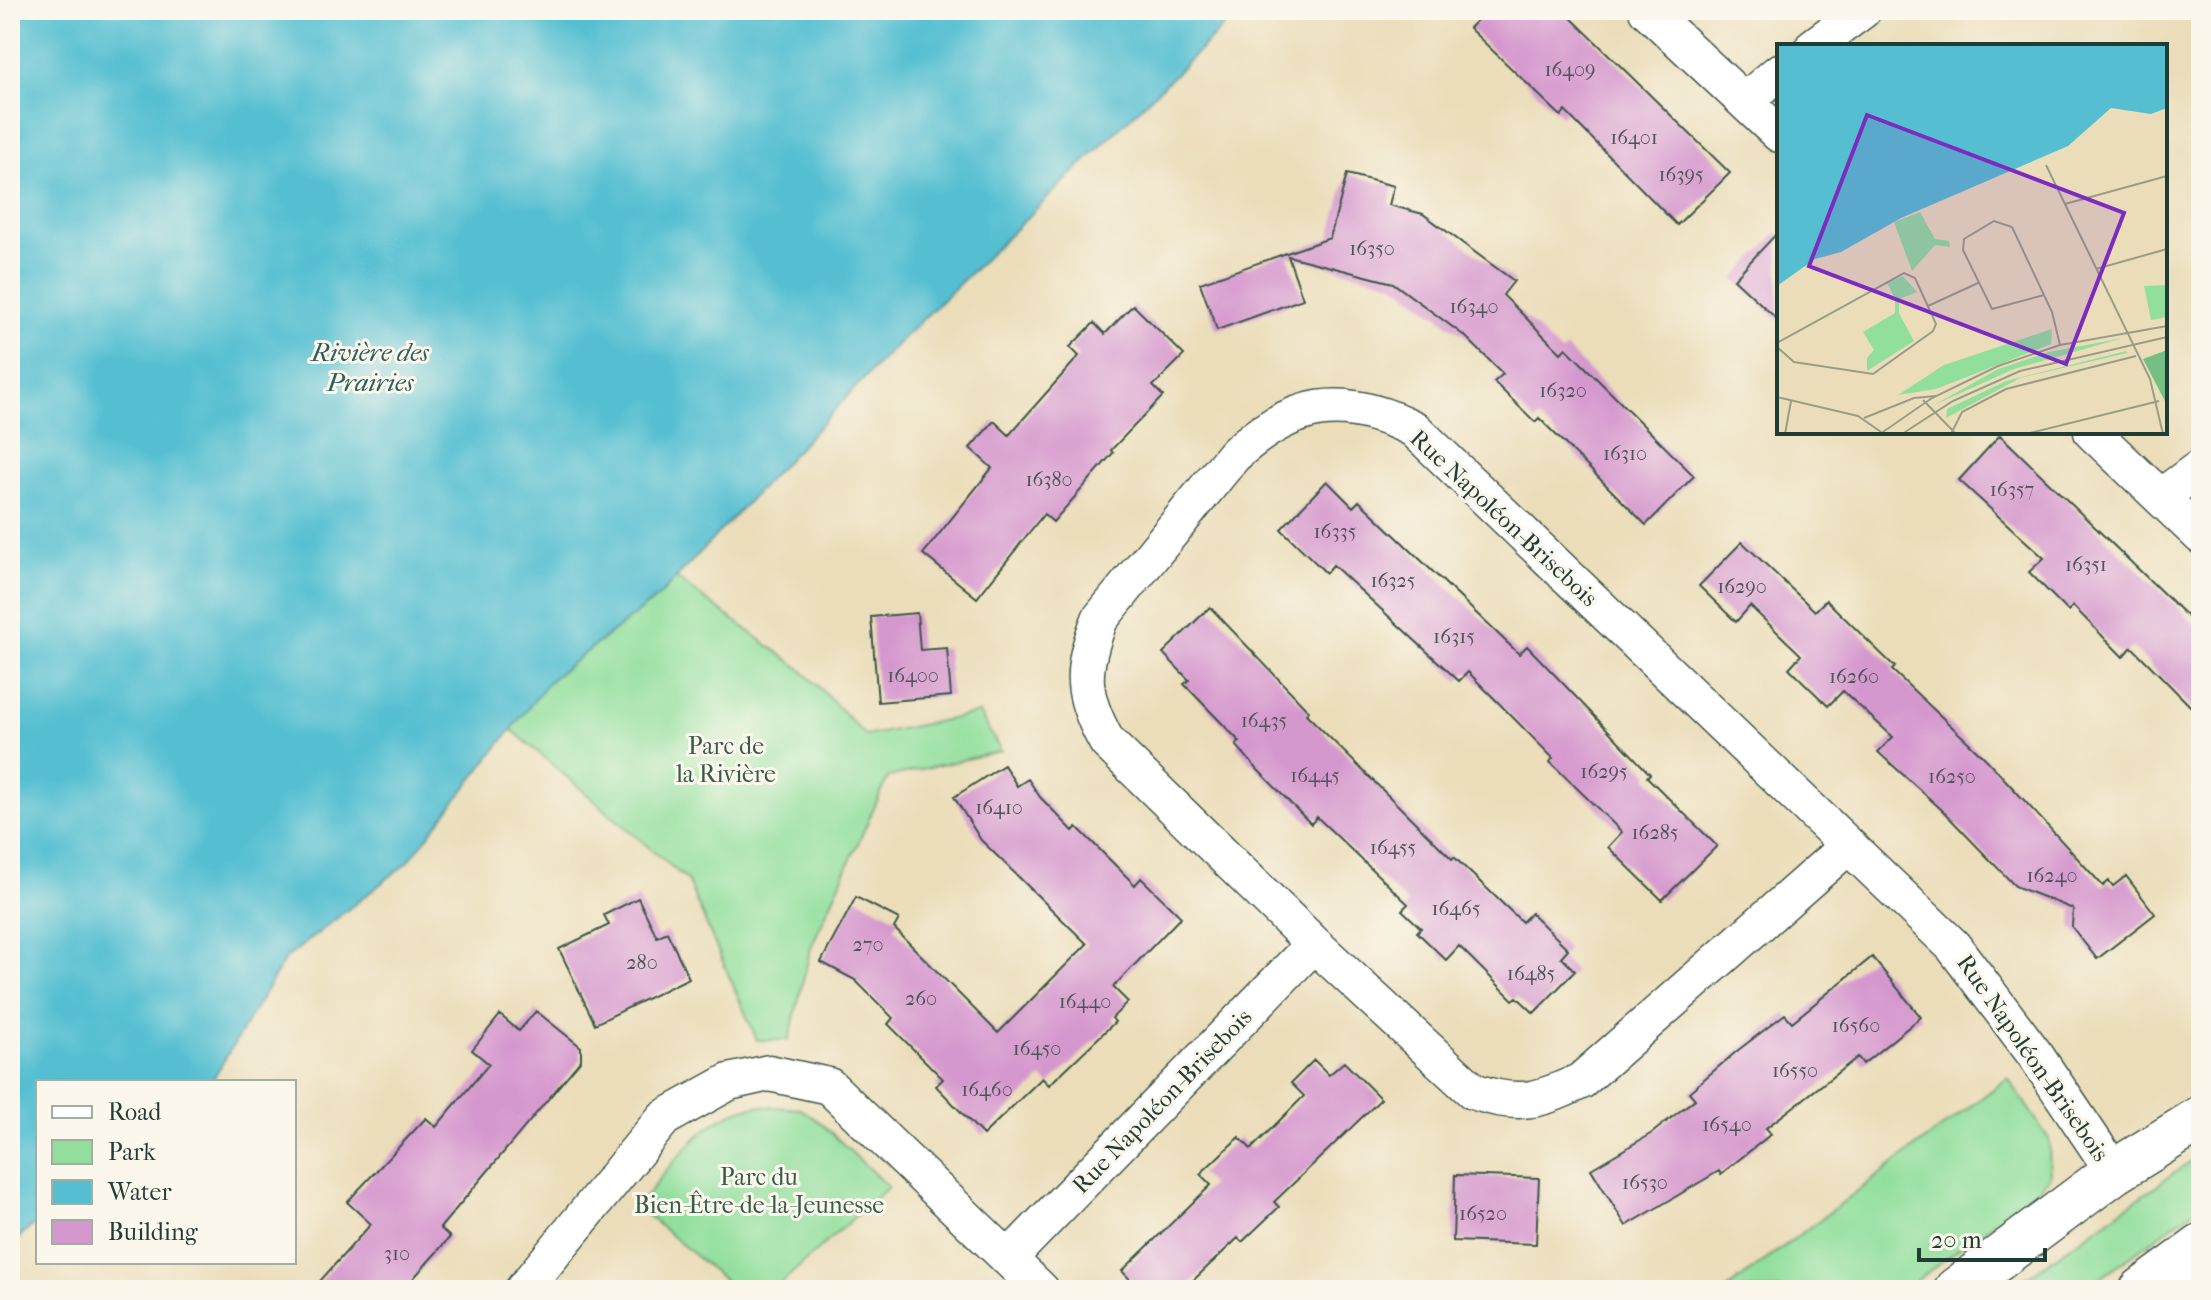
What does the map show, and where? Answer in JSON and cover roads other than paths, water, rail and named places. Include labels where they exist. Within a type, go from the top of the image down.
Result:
[{"type":"main road","points":[[1956,1290],[2114,1172],[2201,1118]]},
{"type":"main road","points":[[2142,1290],[2201,1247]]},
{"type":"street","points":[[1647,10],[1777,132]]},
{"type":"street","points":[[1817,44],[1863,10]]},
{"type":"street","points":[[1745,101],[1777,74]]},
{"type":"street","name":"Rue Napoléon-Brisebois","points":[[1848,846],[1581,1081],[1526,1102],[1500,1101],[1473,1091],[1314,944],[1107,742],[1092,715],[1083,679],[1088,650],[1100,619],[1233,456],[1258,432],[1286,417],[1314,409],[1343,407],[1381,412],[1414,429],[1848,846],[1903,894],[1953,946],[2036,1056],[2114,1172]]},
{"type":"street","points":[[2094,434],[2201,536]]},
{"type":"street","points":[[2161,497],[2201,467]]},
{"type":"street","name":"Rue Napoléon-Brisebois","points":[[1010,1257],[1314,944]]},
{"type":"street","points":[[523,1290],[664,1118],[729,1082],[769,1073],[829,1086],[1041,1290]]},
{"type":"water","name":"Rivière des Prairies","points":[[10,10],[1241,10],[893,348],[659,596],[550,680],[407,863],[285,959],[212,1080],[36,1080],[36,1224],[22,1234],[10,1255]]},
{"type":"park label","name":"Parc de la Rivière","points":[[726,760]]},
{"type":"park label","name":"Parc du Bien-Être-de-la-Jeunesse","points":[[759,1191]]}]
